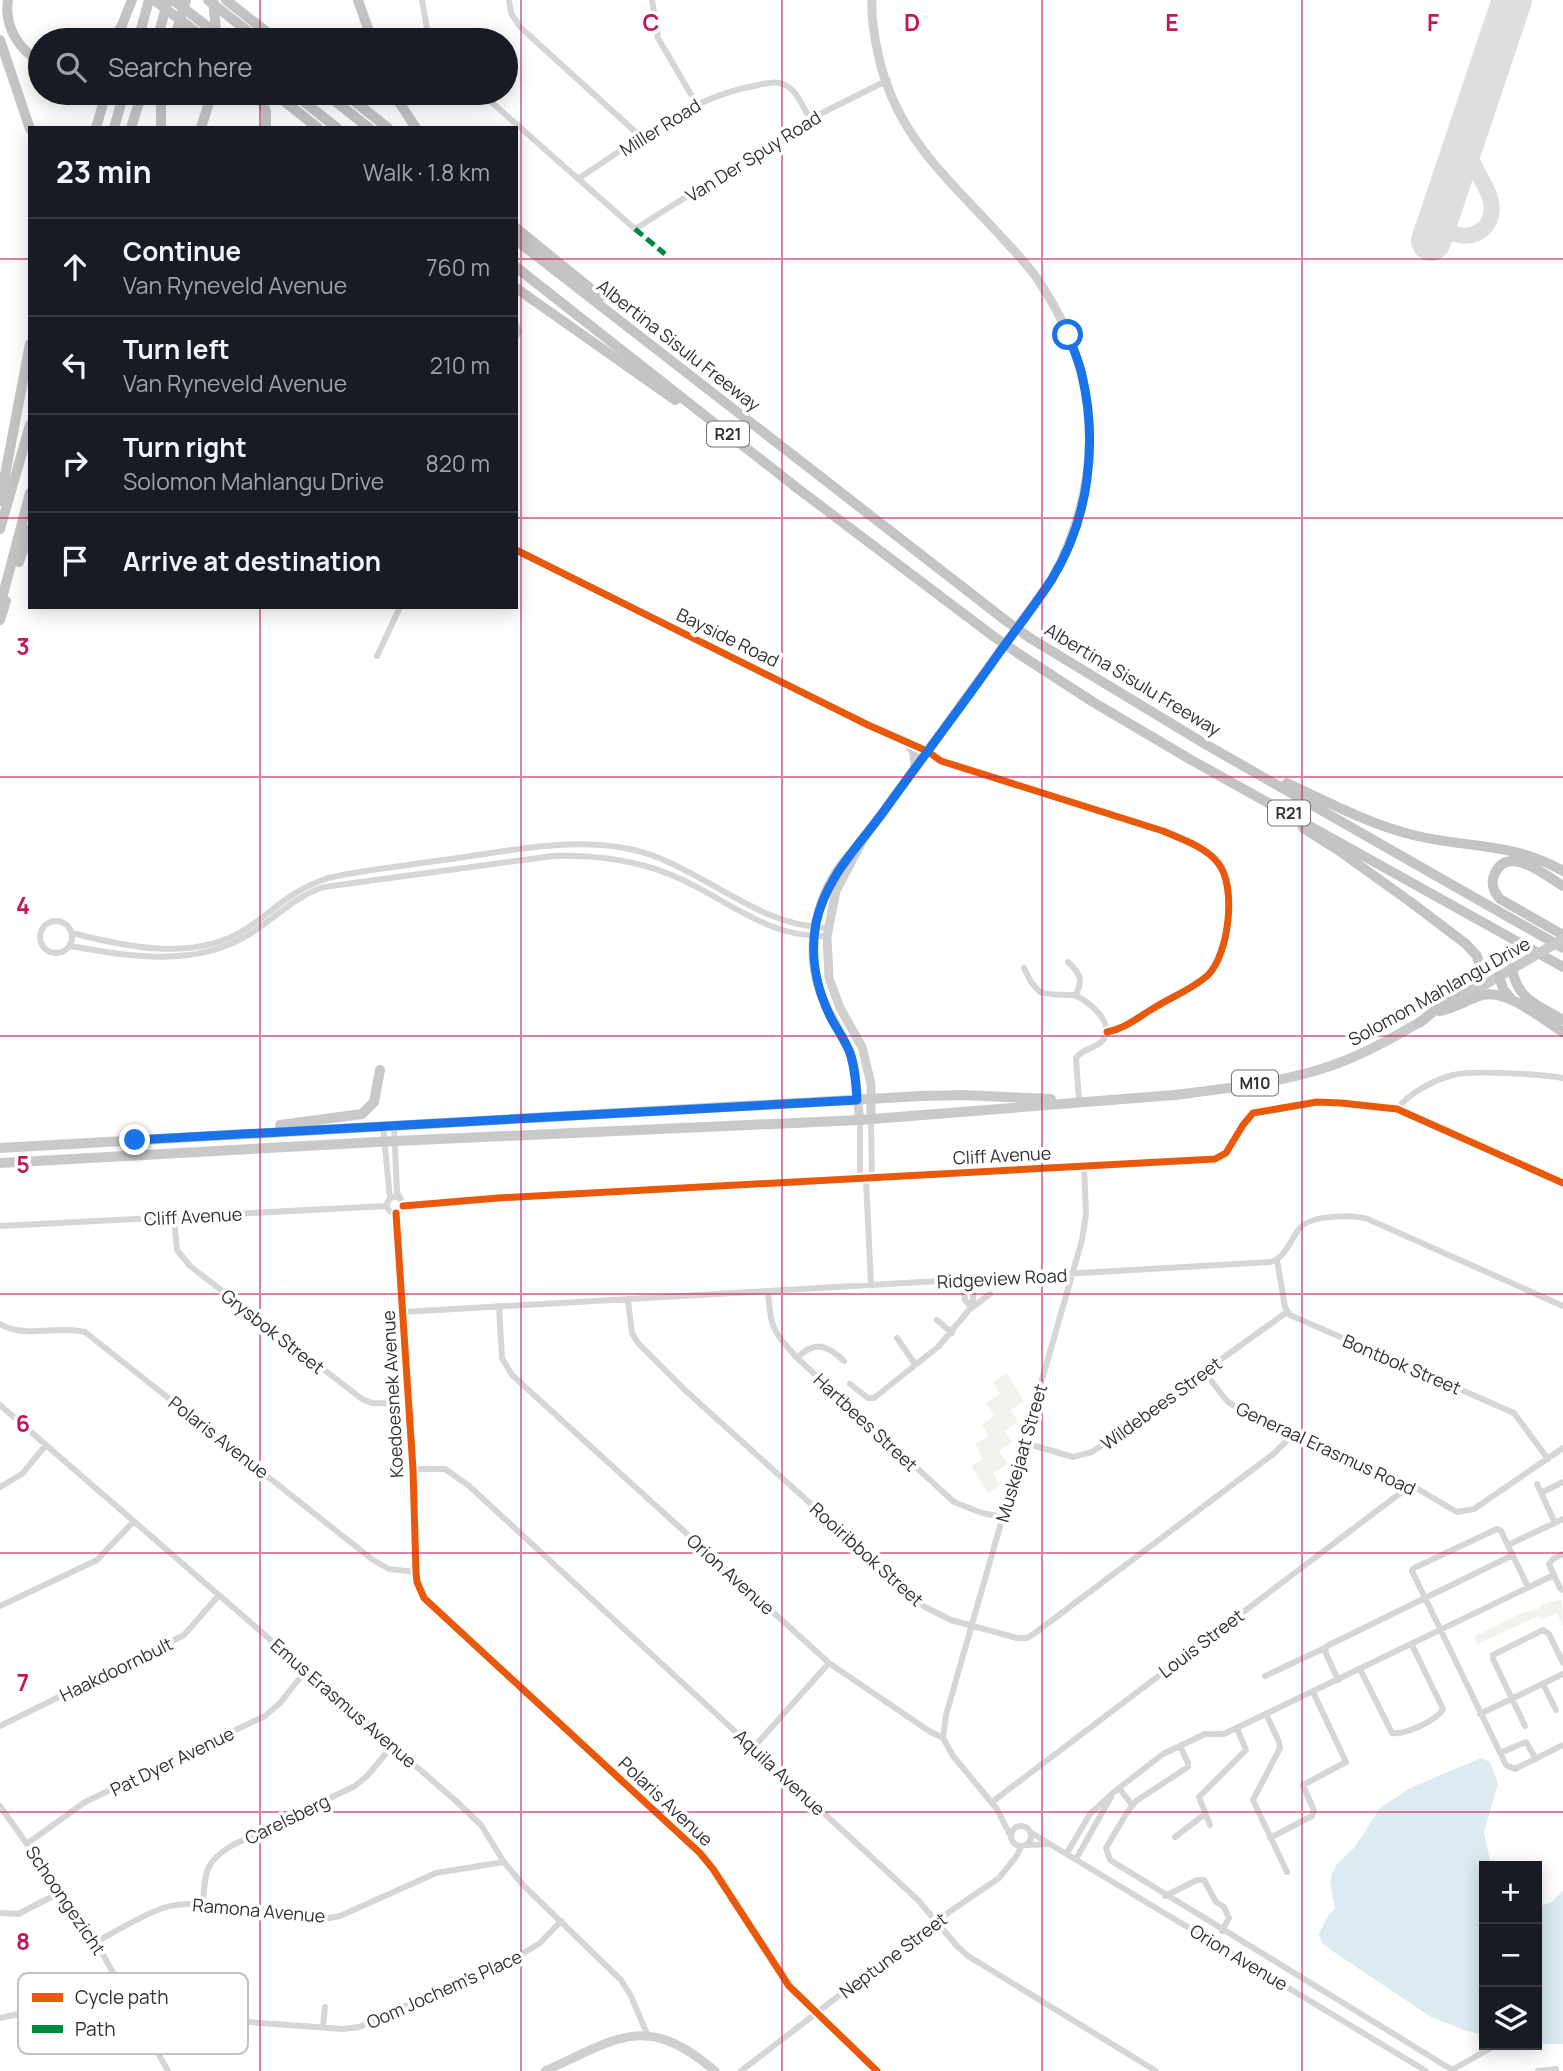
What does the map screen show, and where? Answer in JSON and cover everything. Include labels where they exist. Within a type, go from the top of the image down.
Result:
[{"type":"highway","points":[[8,0],[7,14],[16,40],[28,53]]},
{"type":"highway","points":[[120,28],[132,0]]},
{"type":"highway","points":[[124,28],[132,0]]},
{"type":"highway","points":[[142,28],[151,0],[190,28]]},
{"type":"highway","points":[[160,28],[168,0]]},
{"type":"highway","points":[[173,0],[209,28]]},
{"type":"highway","points":[[178,28],[186,0]]},
{"type":"highway","points":[[208,0],[223,5],[258,28]]},
{"type":"highway","points":[[213,0],[218,28]]},
{"type":"highway","points":[[358,0],[368,28]]},
{"type":"highway","points":[[223,5],[247,28]]},
{"type":"highway","points":[[0,40],[29,126]]},
{"type":"highway","points":[[97,126],[103,105]]},
{"type":"highway","points":[[115,126],[121,105]]},
{"type":"highway","points":[[132,126],[138,105]]},
{"type":"highway","points":[[161,126],[162,105]]},
{"type":"highway","points":[[202,126],[208,105]]},
{"type":"highway","points":[[263,105],[266,126]]},
{"type":"highway","points":[[289,105],[315,126]]},
{"type":"highway","points":[[308,105],[334,126]]},
{"type":"highway","points":[[340,105],[366,126]]},
{"type":"highway","points":[[359,105],[385,126]]},
{"type":"highway","points":[[401,105],[414,126]]},
{"type":"highway","points":[[518,229],[813,473]]},
{"type":"highway","name":"Albertina Sisulu Freeway","points":[[518,242],[813,473],[1030,638],[1205,744],[1563,948]]},
{"type":"highway","name":"R21","points":[[518,269],[797,488],[1018,654],[1194,761],[1382,864],[1563,969]]},
{"type":"highway","points":[[518,289],[797,488]]},
{"type":"highway","points":[[0,501],[28,355]]},
{"type":"highway","points":[[21,393],[28,368]]},
{"type":"highway","points":[[0,529],[28,432]]},
{"type":"highway","points":[[0,606],[28,501]]},
{"type":"highway","points":[[0,620],[28,534]]},
{"type":"highway","points":[[1205,744],[1364,819],[1434,839],[1524,853],[1541,858],[1563,871]]},
{"type":"highway","points":[[1194,761],[1338,850],[1473,951],[1480,966],[1476,978],[1419,1023]]},
{"type":"highway","points":[[1563,887],[1532,867],[1517,861],[1502,864],[1492,881],[1494,891],[1500,899],[1563,937]]},
{"type":"highway","points":[[1514,967],[1515,984],[1520,992],[1563,1020]]},
{"type":"highway","points":[[1499,976],[1503,989],[1511,1000]]},
{"type":"highway","points":[[1440,1010],[1484,995],[1499,995],[1563,1032]]},
{"type":"main road","points":[[860,1120],[855,1075],[849,1051],[830,1016],[817,981],[815,932],[822,901],[835,873],[915,769],[1052,579],[1065,554],[1082,508],[1089,470],[1090,433],[1081,371],[1052,302],[1026,265],[919,148],[906,127],[888,84],[874,32],[874,0]]},
{"type":"main road","points":[[908,743],[914,752],[915,769]]},
{"type":"main road","points":[[864,838],[836,891],[828,932],[833,990],[862,1047],[867,1063],[872,1099],[871,1119]]},
{"type":"main road","name":"Solomon Mahlangu Drive","points":[[0,1163],[390,1141],[860,1120],[1187,1093],[1298,1076],[1354,1056],[1419,1023],[1563,937]]},
{"type":"main road","points":[[182,1137],[362,1114],[374,1102],[380,1070]]},
{"type":"main road","name":"Solomon Mahlangu Drive","points":[[0,1148],[872,1099],[964,1095],[1079,1101]]},
{"type":"main road","points":[[545,2071],[621,2037],[646,2034],[688,2049],[715,2071]]},
{"type":"street","points":[[422,0],[427,28]]},
{"type":"street","points":[[509,0],[511,13],[520,27],[641,137]]},
{"type":"street","points":[[652,0],[658,38],[696,103]]},
{"type":"street","name":"Miller Road","points":[[579,178],[696,103],[727,91],[779,83],[791,88],[810,119]]},
{"type":"street","name":"Van Der Spuy Road","points":[[579,178],[635,229],[810,119],[873,88],[888,84]]},
{"type":"street","points":[[495,105],[579,178]]},
{"type":"street","name":"Bayside Road","points":[[518,551],[927,751],[941,761],[1163,831],[1188,842],[1217,861],[1226,887],[1229,919],[1225,941],[1210,973],[1124,1028],[1107,1032],[1101,1042],[1082,1051],[1076,1058],[1079,1101]]},
{"type":"street","points":[[377,656],[399,609]]},
{"type":"street","points":[[72,933],[105,942],[151,949],[197,946],[217,942],[244,930],[296,891],[328,878],[556,845],[620,848],[651,856],[676,866],[776,919],[815,932]]},
{"type":"street","points":[[70,946],[148,957],[199,953],[241,939],[294,900],[324,887],[553,856],[586,855],[627,861],[671,875],[757,921],[792,933],[828,932]]},
{"type":"street","points":[[57,921],[67,925],[72,933],[70,946],[62,952],[49,952],[41,944],[40,933],[47,924],[57,921]]},
{"type":"street","points":[[1068,962],[1078,972],[1080,980],[1075,995]]},
{"type":"street","points":[[1024,968],[1040,992],[1075,995],[1103,1018],[1107,1032]]},
{"type":"street","points":[[1397,1109],[1406,1099],[1454,1075],[1483,1073],[1563,1078]]},
{"type":"street","name":"Cliff Avenue","points":[[402,1202],[1219,1158],[1230,1148],[1250,1115],[1265,1109],[1326,1102],[1397,1109],[1563,1183]]},
{"type":"street","points":[[866,1179],[871,1119]]},
{"type":"street","points":[[860,1120],[866,1179],[870,1285]]},
{"type":"street","points":[[383,1125],[390,1141],[397,1192],[402,1202],[401,1211],[396,1213],[391,1212],[388,1203],[390,1141],[394,1125]]},
{"type":"street","name":"Muskejaat Street","points":[[943,1738],[946,1715],[1073,1274],[1085,1224],[1084,1166]]},
{"type":"street","points":[[388,1203],[395,1197],[402,1202]]},
{"type":"street","name":"Cliff Avenue","points":[[0,1226],[174,1218],[388,1203]]},
{"type":"street","name":"Koedoesnek Avenue","points":[[396,1213],[413,1469],[416,1572]]},
{"type":"street","points":[[1287,1312],[1277,1260],[1304,1224],[1314,1220],[1352,1216],[1363,1217],[1563,1306]]},
{"type":"street","name":"Grysbok Street","points":[[174,1218],[179,1255],[208,1280],[362,1399],[372,1403],[407,1404]]},
{"type":"street","name":"Ridgeview Road","points":[[403,1312],[628,1301],[1277,1260]]},
{"type":"street","points":[[850,1384],[867,1398],[874,1398],[938,1347],[952,1334],[970,1308],[973,1299],[972,1280]]},
{"type":"street","points":[[963,1281],[965,1300],[970,1308]]},
{"type":"street","name":"Hartbees Street","points":[[768,1292],[771,1325],[797,1358],[954,1502],[974,1511],[1002,1517]]},
{"type":"street","points":[[970,1308],[990,1294]]},
{"type":"street","name":"Rooiribbok Street","points":[[628,1301],[634,1338],[686,1391],[925,1608],[944,1618],[1022,1639],[1035,1633],[1272,1455],[1295,1433]]},
{"type":"street","name":"Orion Avenue","points":[[499,1306],[502,1358],[512,1375],[829,1663],[910,1719],[943,1738],[953,1756],[992,1802],[1010,1835]]},
{"type":"street","name":"Wildebees Street","points":[[1025,1443],[1073,1457],[1086,1455],[1205,1373],[1287,1312]]},
{"type":"street","name":"Bontbok Street","points":[[1287,1312],[1293,1317],[1514,1413],[1548,1458]]},
{"type":"street","points":[[937,1320],[952,1334]]},
{"type":"street","name":"Polaris Avenue","points":[[0,1324],[21,1332],[67,1329],[85,1332],[373,1560],[389,1569],[416,1572],[420,1590],[432,1607],[708,1861],[785,1982],[877,2071]]},
{"type":"street","points":[[897,1338],[915,1364]]},
{"type":"street","points":[[797,1358],[807,1349],[829,1344],[844,1361]]},
{"type":"street","name":"Generaal Erasmus Road","points":[[1205,1373],[1227,1401],[1237,1408],[1411,1485],[1457,1513],[1474,1509],[1548,1458]]},
{"type":"street","name":"Emus Erasmus Avenue","points":[[0,1405],[393,1745],[481,1825],[504,1862],[523,1885],[621,1980],[631,1996],[646,2034]]},
{"type":"street","points":[[0,1487],[22,1474],[46,1445]]},
{"type":"street","points":[[1548,1458],[1563,1448]]},
{"type":"street","name":"Aquila Avenue","points":[[413,1469],[445,1469],[468,1485],[918,1900],[968,1956],[1156,2071]]},
{"type":"street","points":[[1541,1493],[1563,1482]]},
{"type":"street","points":[[1536,1484],[1555,1522]]},
{"type":"street","name":"Louis Street","points":[[992,1802],[1411,1485]]},
{"type":"street","points":[[1508,1545],[1563,1519]]},
{"type":"street","points":[[0,1606],[97,1560],[134,1521]]},
{"type":"street","points":[[1528,1587],[1501,1531],[1497,1528],[1414,1568],[1412,1574],[1506,1765],[1513,1769],[1563,1745]]},
{"type":"street","points":[[1563,1554],[1549,1563],[1563,1590]]},
{"type":"street","points":[[1265,1676],[1513,1555]]},
{"type":"street","points":[[1067,1853],[1090,1814],[1163,1754],[1205,1734],[1222,1735],[1553,1575]]},
{"type":"street","name":"Haakdoornbult","points":[[0,1726],[184,1635],[219,1595]]},
{"type":"street","points":[[1525,1726],[1493,1659],[1495,1653],[1545,1631],[1563,1663]]},
{"type":"street","points":[[1360,1669],[1392,1733],[1404,1732],[1439,1716],[1443,1709],[1412,1644]]},
{"type":"street","points":[[1325,1648],[1338,1680]]},
{"type":"street","points":[[754,1747],[829,1663]]},
{"type":"street","name":"Pat Dyer Avenue","points":[[27,1843],[85,1802],[265,1716],[273,1711],[306,1670]]},
{"type":"street","points":[[1480,1714],[1563,1674]]},
{"type":"street","points":[[1543,1684],[1556,1710]]},
{"type":"street","points":[[1270,1838],[1312,1816],[1314,1811],[1303,1785],[1346,1762],[1313,1692]]},
{"type":"street","points":[[1266,1714],[1280,1748],[1253,1800],[1287,1872]]},
{"type":"street","points":[[1210,1825],[1199,1800],[1200,1795],[1246,1750],[1237,1728]]},
{"type":"street","points":[[1500,1753],[1526,1742],[1536,1759]]},
{"type":"street","name":"Carelsberg","points":[[203,1904],[206,1870],[216,1857],[231,1846],[355,1786],[368,1776],[393,1745]]},
{"type":"street","points":[[1180,1746],[1188,1767],[1132,1805],[1105,1851],[1115,1865],[1453,2070],[1487,2050]]},
{"type":"street","points":[[1116,1790],[1132,1805]]},
{"type":"street","points":[[1076,1858],[1116,1790]]},
{"type":"street","name":"Schoongezicht","points":[[0,1806],[96,1942],[114,1973]]},
{"type":"street","points":[[1175,1837],[1205,1814]]},
{"type":"street","name":"Orion Avenue","points":[[1003,1818],[1018,1826]]},
{"type":"street","points":[[1010,1864],[1013,1843],[1010,1835],[1018,1826],[1030,1832],[1031,1838],[1024,1846]]},
{"type":"street","name":"Orion Avenue","points":[[1030,1832],[1426,2071]]},
{"type":"street","points":[[1079,1833],[1088,1838]]},
{"type":"street","points":[[1013,1843],[1024,1846],[1051,1844]]},
{"type":"street","name":"Neptune Street","points":[[741,2071],[936,1921],[999,1878],[1024,1846]]},
{"type":"street","name":"Ramona Avenue","points":[[96,1942],[163,1908],[203,1904],[329,1918],[341,1916],[436,1873],[504,1862]]},
{"type":"street","points":[[1165,1896],[1197,1880],[1204,1880],[1229,1918],[1222,1931]]},
{"type":"street","points":[[0,1913],[20,1913],[61,1892]]},
{"type":"street","name":"Oom Jochem's Place","points":[[248,2022],[353,2028],[372,2022],[532,1949],[561,1920]]},
{"type":"street","points":[[323,2027],[325,2007]]},
{"type":"street","points":[[0,2018],[18,2014]]},
{"type":"street","name":"Schoongezicht","points":[[160,2054],[169,2071]]},
{"type":"street","points":[[1538,2071],[1556,2069]]},
{"type":"shaded area","points":[[1007,1373],[1024,1401],[1011,1410],[1018,1422],[1004,1431],[1012,1442],[999,1451],[1008,1464],[993,1473],[1000,1485],[988,1493],[971,1466],[983,1459],[975,1444],[989,1436],[982,1425],[994,1416],[986,1403],[1000,1394],[993,1382]]},
{"type":"shaded area","points":[[1562,1599],[1563,1626],[1557,1613],[1541,1620],[1538,1616],[1478,1644],[1474,1637],[1522,1613],[1541,1608],[1540,1605]]},
{"type":"shaded area","points":[[1481,1758],[1490,1762],[1498,1784],[1484,1832],[1490,1861],[1479,1861],[1479,2034],[1431,2017],[1323,1944],[1319,1934],[1335,1908],[1330,1882],[1337,1864],[1355,1847],[1380,1808],[1410,1788]]},
{"type":"shaded area","points":[[1563,1890],[1563,2044],[1542,2044],[1542,1905],[1552,1902]]},
{"type":"taxiway","points":[[1456,167],[1436,199],[1436,216],[1441,225],[1449,231],[1458,235],[1469,235],[1486,226],[1492,207],[1469,149],[1474,113]]},
{"type":"runway","points":[[1431,241],[1512,0]]},
{"type":"marked path","points":[[635,229],[665,254]]},
{"type":"cycle path","points":[[518,551],[868,725],[927,751],[941,761],[1163,831],[1207,852],[1224,874],[1229,903],[1225,936],[1215,965],[1196,985],[1126,1025],[1107,1032]]},
{"type":"cycle path","points":[[403,1206],[498,1198],[1215,1159],[1226,1153],[1253,1113],[1317,1102],[1397,1109],[1563,1183]]},
{"type":"cycle path","points":[[396,1213],[413,1469],[416,1572],[424,1598],[700,1853],[789,1986],[877,2071]]},
{"type":"route","points":[[135,1140],[857,1100],[849,1051],[830,1016],[817,981],[814,939],[822,901],[835,873],[968,697],[1052,579],[1065,554],[1082,508],[1089,470],[1090,433],[1081,371],[1068,335]]}]
